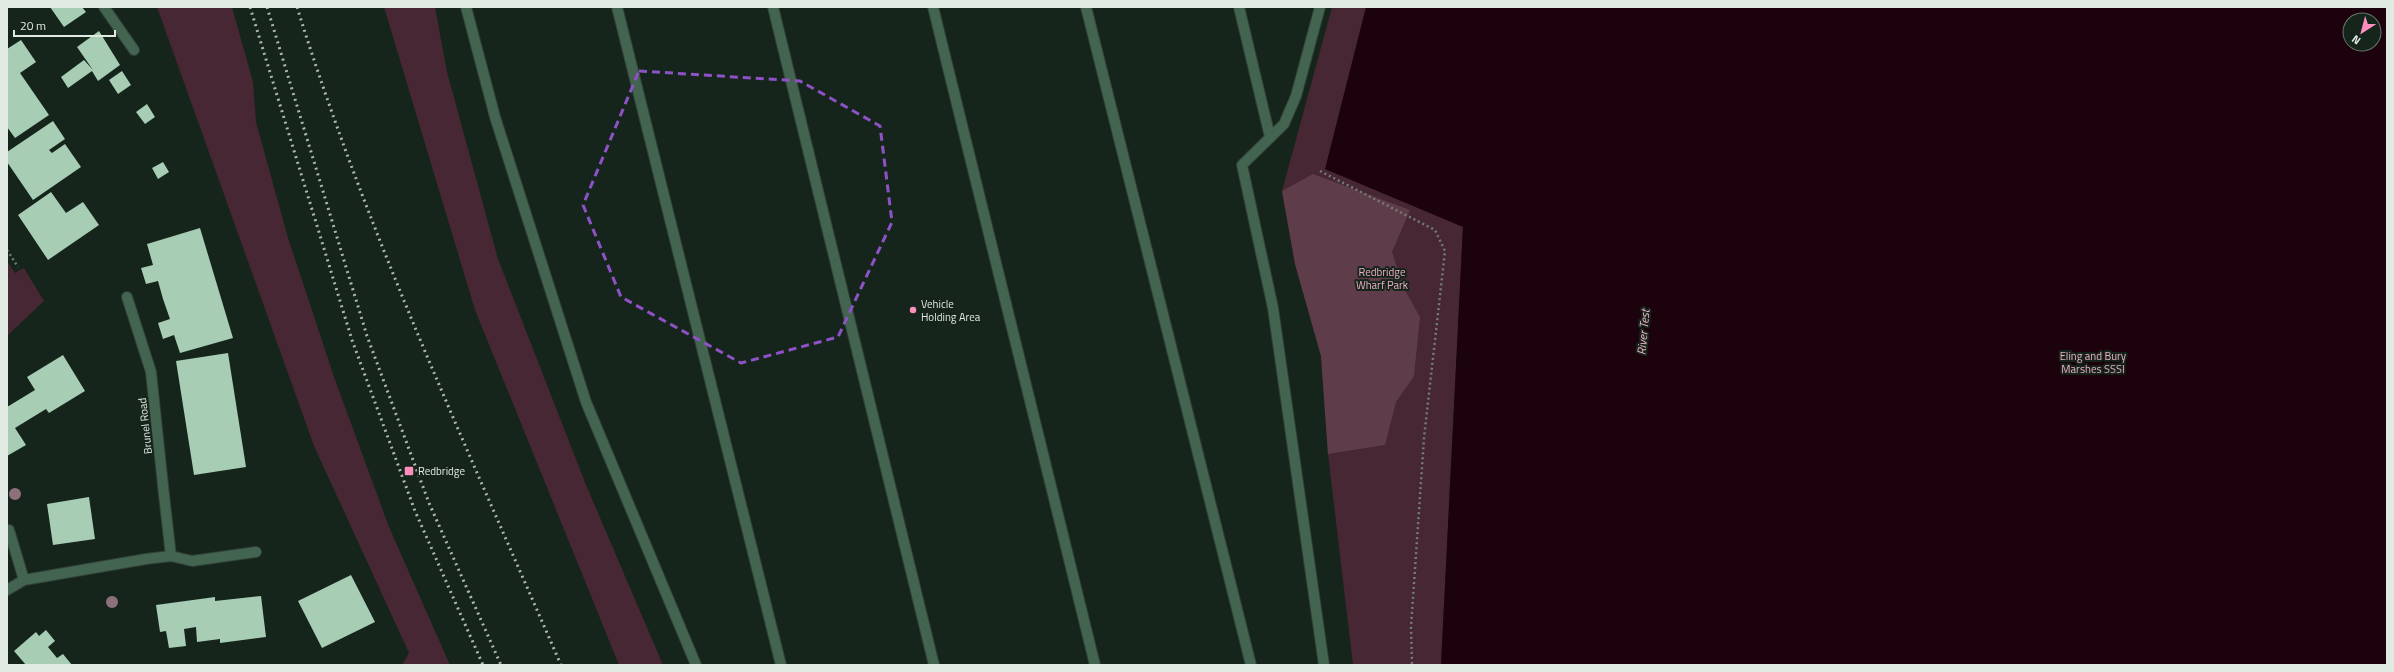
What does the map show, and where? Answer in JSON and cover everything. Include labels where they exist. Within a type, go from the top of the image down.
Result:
[{"type":"street","points":[[104,7],[134,50]]},
{"type":"street","points":[[466,7],[495,117],[586,402],[696,665]]},
{"type":"street","points":[[617,7],[781,665]]},
{"type":"street","points":[[773,7],[934,665]]},
{"type":"street","points":[[932,7],[1095,665]]},
{"type":"street","points":[[1086,7],[1251,665]]},
{"type":"street","points":[[1239,7],[1270,137]]},
{"type":"street","points":[[1320,7],[1296,96],[1284,124],[1242,166],[1273,308],[1324,665]]},
{"type":"street","name":"Brunel Road","points":[[127,297],[151,372],[171,556]]},
{"type":"street","points":[[9,530],[24,580]]},
{"type":"street","points":[[7,590],[24,580],[171,556],[192,561],[256,552]]},
{"type":"path","points":[[1320,171],[1435,230],[1445,251],[1424,438],[1411,627],[1412,665]]},
{"type":"path","points":[[7,250],[18,267]]},
{"type":"highlighted area","points":[[639,71],[800,81],[880,126],[892,222],[838,337],[741,363],[621,297],[583,205]]},
{"type":"green space","points":[[157,7],[232,7],[253,82],[256,122],[288,238],[334,377],[389,527],[450,665],[402,665],[409,653],[314,446]]},
{"type":"green space","points":[[384,7],[435,7],[447,72],[498,259],[586,485],[663,665],[619,665],[475,310]]},
{"type":"green space","name":"Redbridge Wharf Park","points":[[1332,7],[1521,7],[1463,227],[1441,665],[1353,665],[1328,454],[1321,356],[1295,264],[1282,191]]},
{"type":"green space","points":[[1313,174],[1410,210],[1392,252],[1403,287],[1420,317],[1414,376],[1396,402],[1385,445],[1328,454],[1321,356],[1295,264],[1282,191]]},
{"type":"green space","points":[[7,261],[15,273],[24,268],[44,301],[7,336]]},
{"type":"water","name":"River Test","points":[[1366,7],[2387,7],[2387,665],[1441,665],[1463,227],[1325,169]]},
{"type":"building","points":[[50,7],[82,7],[86,12],[64,27]]},
{"type":"building","points":[[99,31],[120,65],[98,81],[92,71],[68,88],[61,77],[84,60],[93,70],[77,47]]},
{"type":"building","points":[[21,40],[36,62],[20,73],[49,115],[15,138],[7,127],[7,49]]},
{"type":"building","points":[[122,71],[131,85],[118,94],[109,80]]},
{"type":"building","points":[[147,104],[155,117],[145,124],[136,112]]},
{"type":"building","points":[[53,121],[65,139],[49,150],[52,153],[65,144],[81,167],[33,200],[7,162],[7,152]]},
{"type":"building","points":[[163,162],[169,172],[158,179],[152,168]]},
{"type":"building","points":[[51,192],[66,213],[83,202],[99,225],[48,260],[18,215]]},
{"type":"building","points":[[200,228],[233,338],[180,353],[174,335],[163,339],[158,323],[170,319],[158,281],[146,284],[141,268],[153,265],[147,244]]},
{"type":"building","points":[[228,353],[246,467],[194,475],[176,361]]},
{"type":"building","points":[[63,355],[85,391],[49,413],[46,409],[15,428],[26,445],[7,456],[7,407],[35,390],[27,377]]},
{"type":"building","points":[[89,497],[95,539],[53,545],[47,504]]},
{"type":"building","points":[[351,575],[375,622],[322,648],[298,601]]},
{"type":"building","points":[[261,596],[266,637],[220,643],[220,639],[197,642],[196,627],[184,629],[186,646],[169,648],[166,631],[160,632],[156,605],[215,597],[215,601]]},
{"type":"building","points":[[46,630],[55,641],[48,647],[57,658],[63,654],[72,665],[26,665],[14,651],[36,632],[39,636]]},
{"type":"railway","points":[[250,7],[352,340],[415,511],[483,665]]},
{"type":"railway","points":[[267,7],[367,336],[429,503],[501,665]]},
{"type":"railway","points":[[297,7],[355,175],[387,257],[420,339],[561,665]]},
{"type":"place","name":"Vehicle Holding Area","points":[[913,310]]},
{"type":"place","name":"Redbridge","points":[[409,471]]},
{"type":"park label","name":"Eling and Bury Marshes SSSI","points":[[2093,362]]}]
